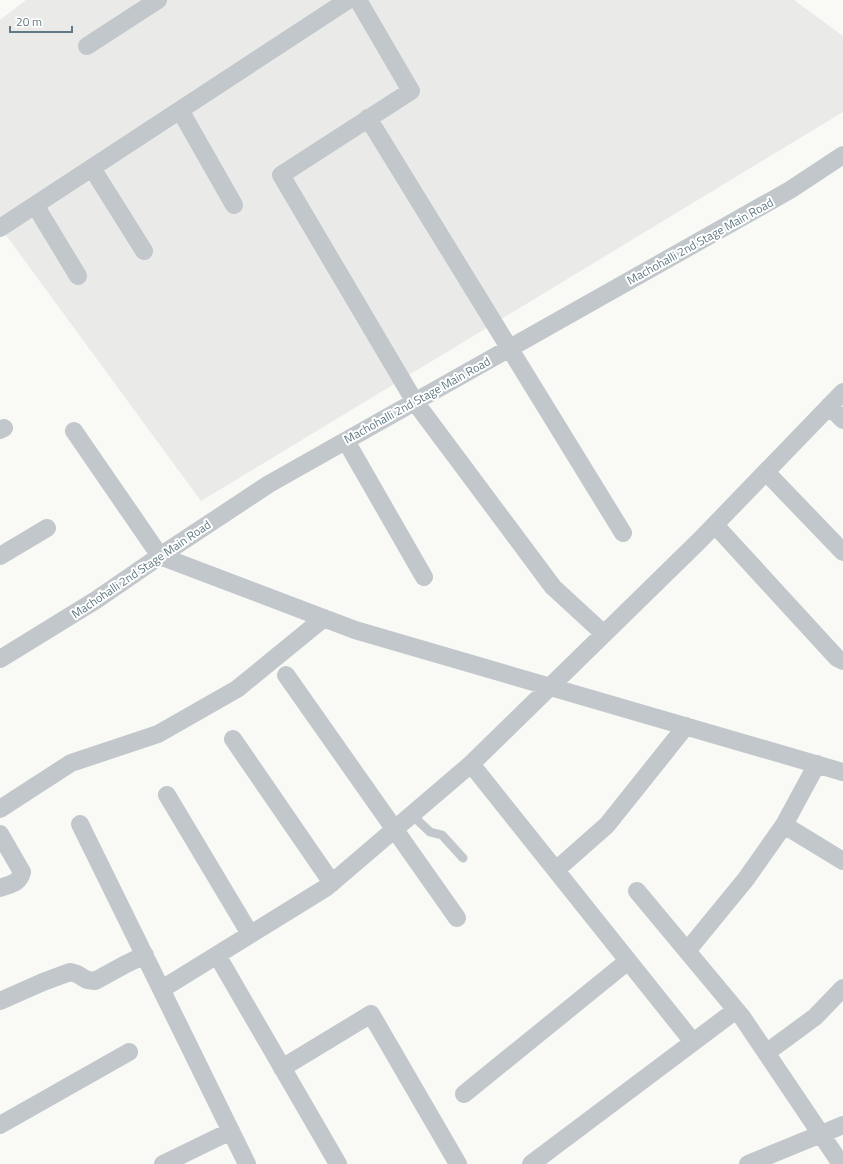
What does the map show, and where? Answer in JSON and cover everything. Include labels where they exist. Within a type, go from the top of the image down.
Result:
[{"type":"street","points":[[87,46],[158,0]]},
{"type":"street","points":[[0,228],[348,0]]},
{"type":"street","points":[[358,0],[411,91],[281,175],[415,402],[553,588],[603,634]]},
{"type":"street","points":[[180,110],[234,205]]},
{"type":"street","points":[[368,118],[623,533]]},
{"type":"street","name":"Machohalli 2nd Stage Main Road","points":[[0,659],[96,600],[269,484],[790,190],[843,155]]},
{"type":"street","points":[[92,168],[144,251]]},
{"type":"street","points":[[35,205],[78,276]]},
{"type":"street","points":[[162,989],[332,883],[471,764],[715,524],[843,392]]},
{"type":"street","points":[[829,406],[843,420]]},
{"type":"street","points":[[74,431],[160,556],[355,630],[843,772]]},
{"type":"street","points":[[346,441],[424,576]]},
{"type":"street","points":[[766,472],[843,552]]},
{"type":"street","points":[[715,524],[837,658],[843,661]]},
{"type":"street","points":[[0,556],[47,528]]},
{"type":"street","points":[[0,809],[71,763],[158,734],[237,689],[324,618]]},
{"type":"street","points":[[286,675],[457,918]]},
{"type":"street","points":[[556,870],[607,825],[686,726]]},
{"type":"street","points":[[233,739],[332,883]]},
{"type":"street","points":[[471,764],[693,1042]]},
{"type":"street","points":[[687,951],[746,878],[784,825],[817,764]]},
{"type":"street","points":[[167,795],[250,934]]},
{"type":"street","points":[[80,824],[247,1164]]},
{"type":"street","points":[[784,825],[843,861]]},
{"type":"street","points":[[0,834],[22,872],[20,879],[15,883],[0,888]]},
{"type":"street","points":[[637,891],[736,1010],[841,1164]]},
{"type":"street","points":[[0,1001],[70,972],[87,980],[94,981],[145,955]]},
{"type":"street","points":[[217,955],[338,1164]]},
{"type":"street","points":[[464,1094],[628,961]]},
{"type":"street","points":[[766,1053],[815,1017],[843,988]]},
{"type":"street","points":[[531,1164],[736,1010]]},
{"type":"street","points":[[282,1068],[371,1014],[458,1164]]},
{"type":"street","points":[[0,1125],[129,1052]]},
{"type":"street","points":[[748,1164],[843,1125]]},
{"type":"street","points":[[163,1164],[231,1131]]},
{"type":"lane","points":[[412,815],[430,832],[442,835],[463,858]]},
{"type":"shaded area","points":[[26,0],[794,0],[843,36],[843,112],[201,501],[0,227],[0,20]]}]
